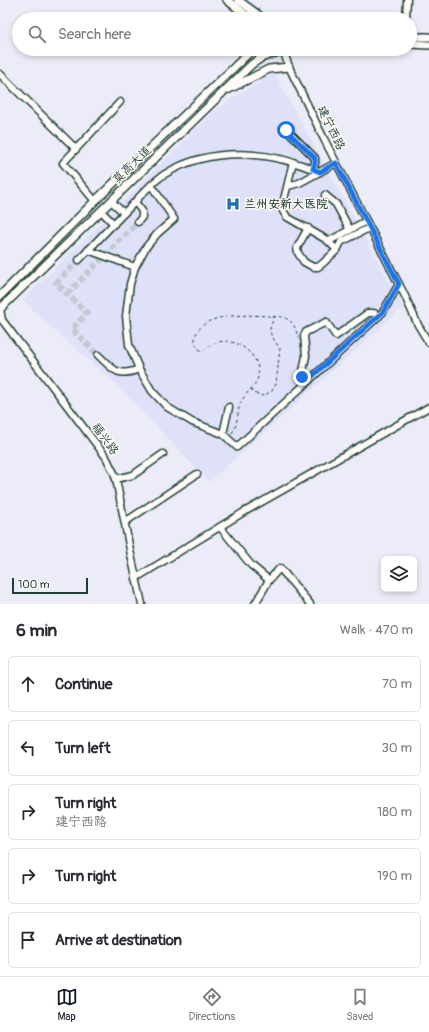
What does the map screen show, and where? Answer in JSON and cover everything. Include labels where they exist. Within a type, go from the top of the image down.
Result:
[{"type":"main road","points":[[227,0],[242,12]]},
{"type":"main road","points":[[238,0],[254,12]]},
{"type":"main road","points":[[417,37],[429,37]]},
{"type":"main road","points":[[417,44],[429,45]]},
{"type":"main road","name":"莫高大道","points":[[2,291],[246,56]]},
{"type":"main road","name":"莫高大道","points":[[0,309],[252,64],[266,56]]},
{"type":"main road","points":[[223,92],[269,69],[289,67]]},
{"type":"main road","points":[[2,291],[12,297]]},
{"type":"street","points":[[406,12],[407,0]]},
{"type":"street","name":"建宁西路","points":[[286,56],[289,67],[336,163],[399,284],[418,325],[429,343]]},
{"type":"street","points":[[0,74],[76,149]]},
{"type":"street","points":[[95,201],[63,163],[120,102]]},
{"type":"street","points":[[286,130],[315,158],[313,169]]},
{"type":"street","points":[[79,260],[151,185],[165,174],[182,165],[222,154],[248,154],[271,156],[320,172]]},
{"type":"street","points":[[293,162],[282,208],[283,211],[287,217],[327,240],[337,250]]},
{"type":"street","points":[[288,186],[299,183],[336,163]]},
{"type":"street","points":[[151,185],[174,219],[146,247],[135,267],[130,284],[126,316],[129,345],[139,369],[152,391],[168,407],[192,422],[222,434],[236,447],[380,316],[399,284]]},
{"type":"street","points":[[326,195],[336,204],[350,230]]},
{"type":"street","points":[[111,201],[124,213]]},
{"type":"street","points":[[135,202],[142,211],[142,217],[138,222]]},
{"type":"street","points":[[101,211],[114,224]]},
{"type":"street","points":[[327,240],[333,239],[366,221]]},
{"type":"street","points":[[308,228],[297,248],[298,253],[304,262],[310,266],[318,267],[337,250],[341,242],[369,228]]},
{"type":"street","points":[[88,250],[135,267]]},
{"type":"street","name":"福兴路","points":[[0,309],[2,320],[106,457],[114,473],[142,604]]},
{"type":"street","points":[[306,382],[302,377],[306,356],[304,336],[306,332],[326,322],[336,336],[368,313],[380,316]]},
{"type":"street","points":[[98,355],[115,371],[123,373],[139,369]]},
{"type":"street","points":[[222,434],[229,407]]},
{"type":"street","points":[[136,578],[220,527],[429,407]]},
{"type":"street","points":[[116,479],[134,475],[163,454]]},
{"type":"street","points":[[125,522],[197,474]]},
{"type":"street","points":[[220,527],[252,565],[269,580]]},
{"type":"street","points":[[255,604],[269,580],[280,568],[310,604]]},
{"type":"path","points":[[250,388],[256,394],[264,396],[272,391],[276,384],[280,349],[270,329],[274,316]]},
{"type":"path","points":[[228,438],[235,429],[242,400],[258,378],[259,372],[249,351],[241,345],[218,342],[202,351],[198,349],[195,344],[195,338],[199,328],[207,322],[220,317],[282,316],[290,320],[295,325],[300,342]]},
{"type":"shaded area","name":"兰州安新大医院","points":[[274,73],[403,307],[209,482],[116,384],[43,320],[23,300],[219,107]]},
{"type":"tunnel","points":[[67,294],[138,222]]},
{"type":"tunnel","points":[[79,260],[56,283],[87,313],[72,329],[98,355]]},
{"type":"place","name":"兰州安新大医院","points":[[233,204]]},
{"type":"route","points":[[286,130],[315,158],[313,169],[320,172],[336,163],[399,284],[383,312],[306,382],[302,377]]}]
